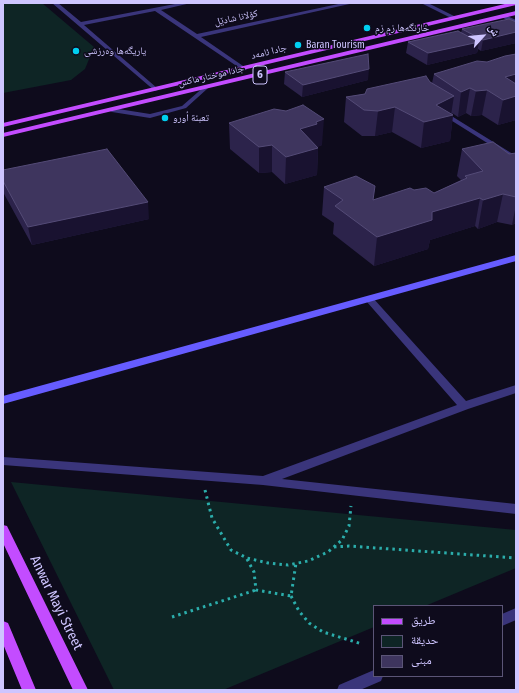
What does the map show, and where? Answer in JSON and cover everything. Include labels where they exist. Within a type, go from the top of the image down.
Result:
[{"type":"main road","name":"جادا ئامەد","points":[[3,125],[244,69],[516,3]]},
{"type":"main road","name":"جادا موختار ماكس","points":[[3,136],[516,13]]},
{"type":"main road","name":"Anwar Mayi Street","points":[[3,530],[80,690]]},
{"type":"main road","points":[[3,627],[29,690]]},
{"type":"street","points":[[56,3],[155,89]]},
{"type":"street","points":[[80,24],[188,3]]},
{"type":"street","name":"کۆلانا شادێل","points":[[196,36],[334,4],[351,3]]},
{"type":"street","points":[[424,3],[455,18]]},
{"type":"street","points":[[156,9],[244,69]]},
{"type":"street","points":[[3,400],[370,300],[516,258]]},
{"type":"street","points":[[370,300],[464,406]]},
{"type":"street","points":[[263,481],[464,406],[516,389]]},
{"type":"street","points":[[3,461],[263,481],[516,509]]},
{"type":"street","points":[[503,620],[516,614]]},
{"type":"street","points":[[344,690],[374,677]]},
{"type":"lane","points":[[503,16],[516,22]]},
{"type":"lane","points":[[112,110],[150,116],[184,107],[205,88]]},
{"type":"lane","points":[[436,109],[516,159]]},
{"type":"path","points":[[204,476],[208,506],[220,534],[231,550],[246,558],[268,563],[288,565],[308,561],[334,547],[342,540],[349,526],[352,509],[345,490]]},
{"type":"path","points":[[334,547],[350,546],[516,558]]},
{"type":"path","points":[[246,558],[254,572],[256,590]]},
{"type":"path","points":[[296,563],[291,596],[299,611],[309,623],[323,632],[362,644]]},
{"type":"path","points":[[172,617],[256,590],[291,596]]},
{"type":"green space","name":"ياريگەها وەرزشی","points":[[3,3],[42,3],[94,47],[85,69],[71,80],[3,93]]},
{"type":"green space","points":[[11,482],[516,530],[516,568],[427,605],[373,605],[373,627],[223,690],[114,690]]},
{"type":"building","points":[[509,19],[516,22],[516,32],[483,40],[462,29]]},
{"type":"building","points":[[458,31],[479,42],[428,53],[408,42]]},
{"type":"building","points":[[368,54],[369,69],[303,85],[285,72]]},
{"type":"building","points":[[516,54],[516,74],[505,77],[516,84],[516,96],[503,100],[487,90],[476,91],[470,88],[461,92],[434,74],[477,61],[487,62]]},
{"type":"building","points":[[426,76],[430,82],[454,96],[436,105],[453,115],[424,122],[395,107],[378,111],[364,110],[346,97],[365,94],[367,89]]},
{"type":"building","points":[[303,105],[324,119],[316,122],[317,124],[300,129],[318,148],[286,157],[272,145],[259,147],[229,123],[274,109],[286,111]]},
{"type":"building","points":[[493,142],[509,154],[516,153],[516,197],[503,194],[483,200],[480,198],[432,212],[432,220],[377,237],[335,206],[343,200],[324,187],[356,176],[375,186],[373,200],[410,188],[414,190],[426,188],[434,193],[467,178],[465,176],[483,171],[462,149]]},
{"type":"building","points":[[107,149],[148,202],[28,227],[3,181],[3,170]]},
{"type":"place","name":"خارنگەها زم زم","points":[[367,28]]},
{"type":"place","name":"Baran Tourism","points":[[298,45]]},
{"type":"place","name":"ياريگەها وەرزشی","points":[[76,51]]},
{"type":"place","name":"تعبئة أورو","points":[[165,118]]}]
